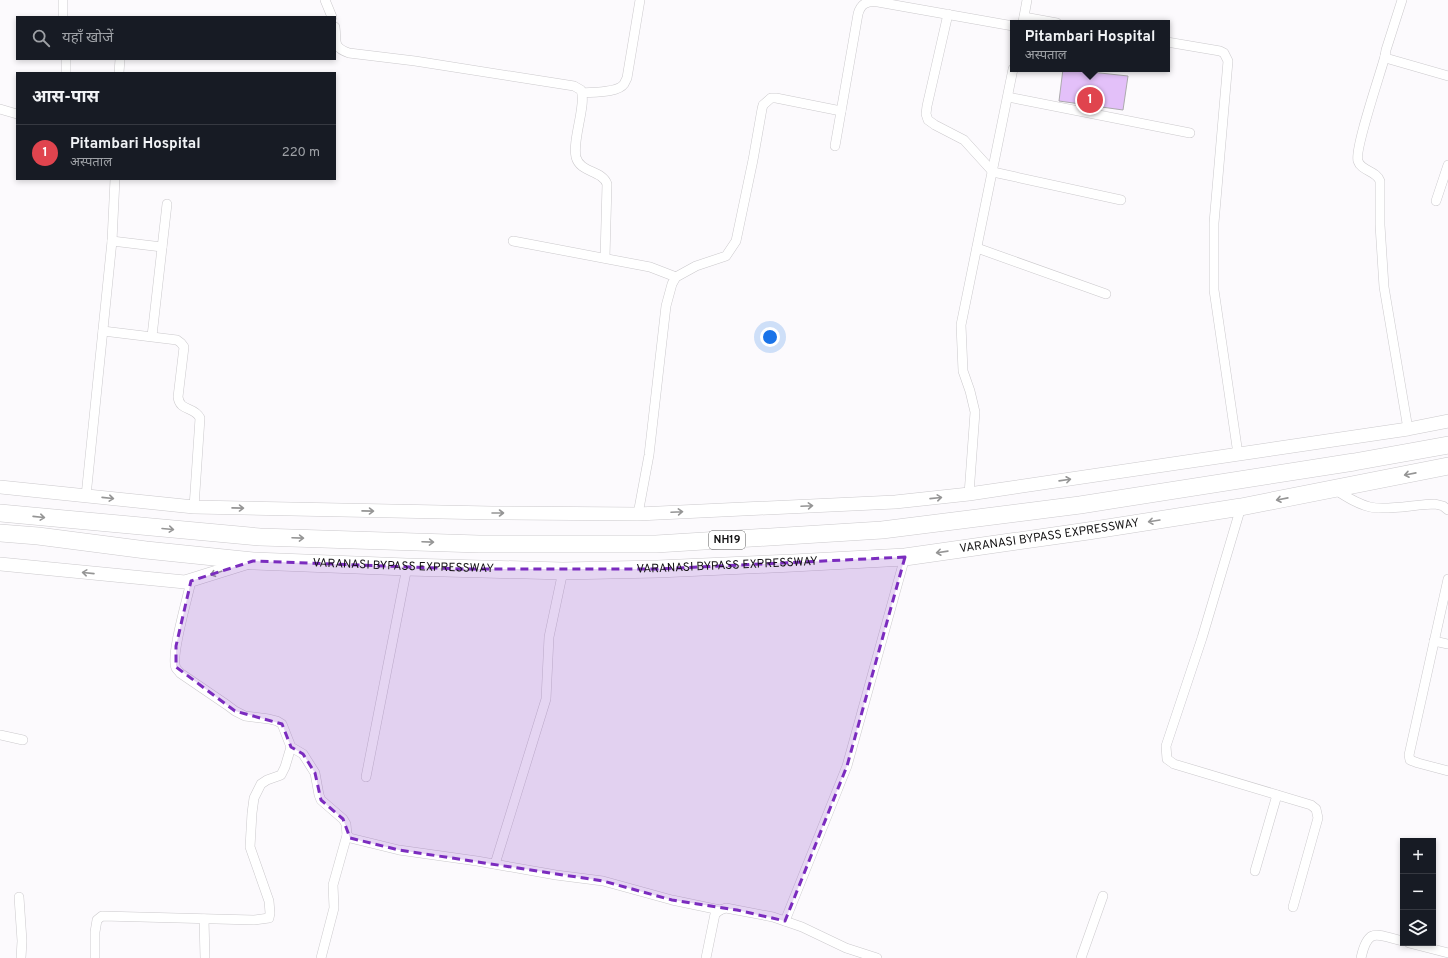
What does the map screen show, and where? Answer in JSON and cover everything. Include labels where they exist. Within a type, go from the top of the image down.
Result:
[{"type":"highway","name":"VARANASI BYPASS EXPRESSWAY","points":[[0,513],[260,537],[479,544],[656,544],[882,530],[1080,505],[1354,462],[1448,445]]},
{"type":"highway","name":"VARANASI BYPASS EXPRESSWAY","points":[[0,533],[38,536],[146,550],[253,560],[407,567],[564,570],[682,568],[905,557],[1088,531],[1241,507],[1448,466]]},
{"type":"street","points":[[63,0],[63,16]]},
{"type":"street","points":[[325,0],[332,16]]},
{"type":"street","points":[[582,93],[618,89],[624,85],[627,78],[640,0]]},
{"type":"street","points":[[1023,20],[1027,0]]},
{"type":"street","points":[[1402,0],[1360,141],[1357,158],[1360,166],[1377,176],[1380,181],[1380,225],[1384,287],[1408,429]]},
{"type":"street","points":[[835,146],[859,8],[863,3],[869,1],[878,2],[1010,25]]},
{"type":"street","points":[[948,14],[926,114],[928,120],[964,140],[993,172],[1121,200]]},
{"type":"street","points":[[336,36],[337,46],[339,49],[349,53],[415,61],[574,86],[581,90],[582,93],[576,144],[576,158],[585,169],[603,177],[607,184],[605,258]]},
{"type":"street","points":[[1170,43],[1220,51],[1224,53],[1228,61],[1214,223],[1214,290],[1238,454]]},
{"type":"street","points":[[1385,56],[1389,59],[1448,76]]},
{"type":"street","points":[[66,60],[66,72]]},
{"type":"street","points":[[119,72],[120,60]]},
{"type":"street","points":[[969,494],[975,412],[963,371],[961,325],[1013,72]]},
{"type":"street","points":[[1008,97],[1190,133]]},
{"type":"street","points":[[638,514],[649,455],[666,306],[672,284],[676,277],[696,266],[726,256],[736,241],[754,160],[762,109],[768,101],[771,98],[776,98],[841,111]]},
{"type":"street","points":[[0,109],[16,114]]},
{"type":"street","points":[[1436,201],[1448,165]]},
{"type":"street","points":[[86,496],[112,241],[115,180]]},
{"type":"street","points":[[152,336],[167,204]]},
{"type":"street","points":[[112,241],[162,247]]},
{"type":"street","points":[[513,241],[650,267],[676,277]]},
{"type":"street","points":[[977,248],[1106,294]]},
{"type":"street","points":[[103,331],[177,340],[184,348],[178,397],[179,402],[182,406],[198,414],[200,418],[194,507]]},
{"type":"street","points":[[0,487],[194,507],[484,513],[638,514],[895,502],[969,494],[1408,429],[1448,421]]},
{"type":"street","points":[[1333,489],[1370,507],[1381,508],[1435,504],[1443,506],[1448,510]]},
{"type":"street","points":[[1241,507],[1202,638],[1166,746],[1167,759],[1174,764],[1311,805],[1316,809],[1318,818],[1293,908]]},
{"type":"street","points":[[785,921],[847,766],[905,557]]},
{"type":"street","points":[[0,564],[185,582],[253,560]]},
{"type":"street","points":[[366,777],[407,567]]},
{"type":"street","points":[[495,864],[546,699],[549,637],[564,570]]},
{"type":"street","points":[[1448,579],[1409,755],[1410,760],[1448,771]]},
{"type":"street","points":[[191,581],[176,646],[176,667],[180,673],[244,716],[269,719],[282,724],[289,743],[307,758],[316,773],[319,795],[322,800],[343,819],[346,824],[347,835],[334,886],[334,908],[321,958]]},
{"type":"street","points":[[1434,641],[1448,644]]},
{"type":"street","points":[[0,735],[22,740]]},
{"type":"street","points":[[95,958],[95,925],[97,920],[102,916],[254,920],[268,918],[270,913],[269,901],[250,847],[254,798],[261,784],[266,780],[281,775],[286,767],[292,747]]},
{"type":"street","points":[[1255,871],[1277,795]]},
{"type":"street","points":[[347,835],[350,838],[399,850],[603,881],[672,900],[720,910]]},
{"type":"street","points":[[1081,958],[1103,896]]},
{"type":"street","points":[[19,898],[22,942],[21,958]]},
{"type":"street","points":[[706,958],[715,914],[726,908],[785,921],[846,948],[877,958]]},
{"type":"street","points":[[204,919],[205,958]]},
{"type":"street","points":[[1361,958],[1364,945],[1372,936],[1378,935],[1400,940]]},
{"type":"street","points":[[1421,946],[1448,953]]},
{"type":"highlighted area","points":[[905,557],[847,766],[785,921],[737,910],[672,900],[603,881],[399,850],[350,838],[343,819],[321,800],[315,773],[303,754],[291,747],[282,724],[235,711],[176,667],[176,646],[191,581],[253,561],[462,569],[658,569]]},
{"type":"building","points":[[1063,72],[1091,72],[1128,76],[1123,110],[1059,101]]},
{"type":"place","name":"Pitambari Hospital","points":[[1090,100]]}]
